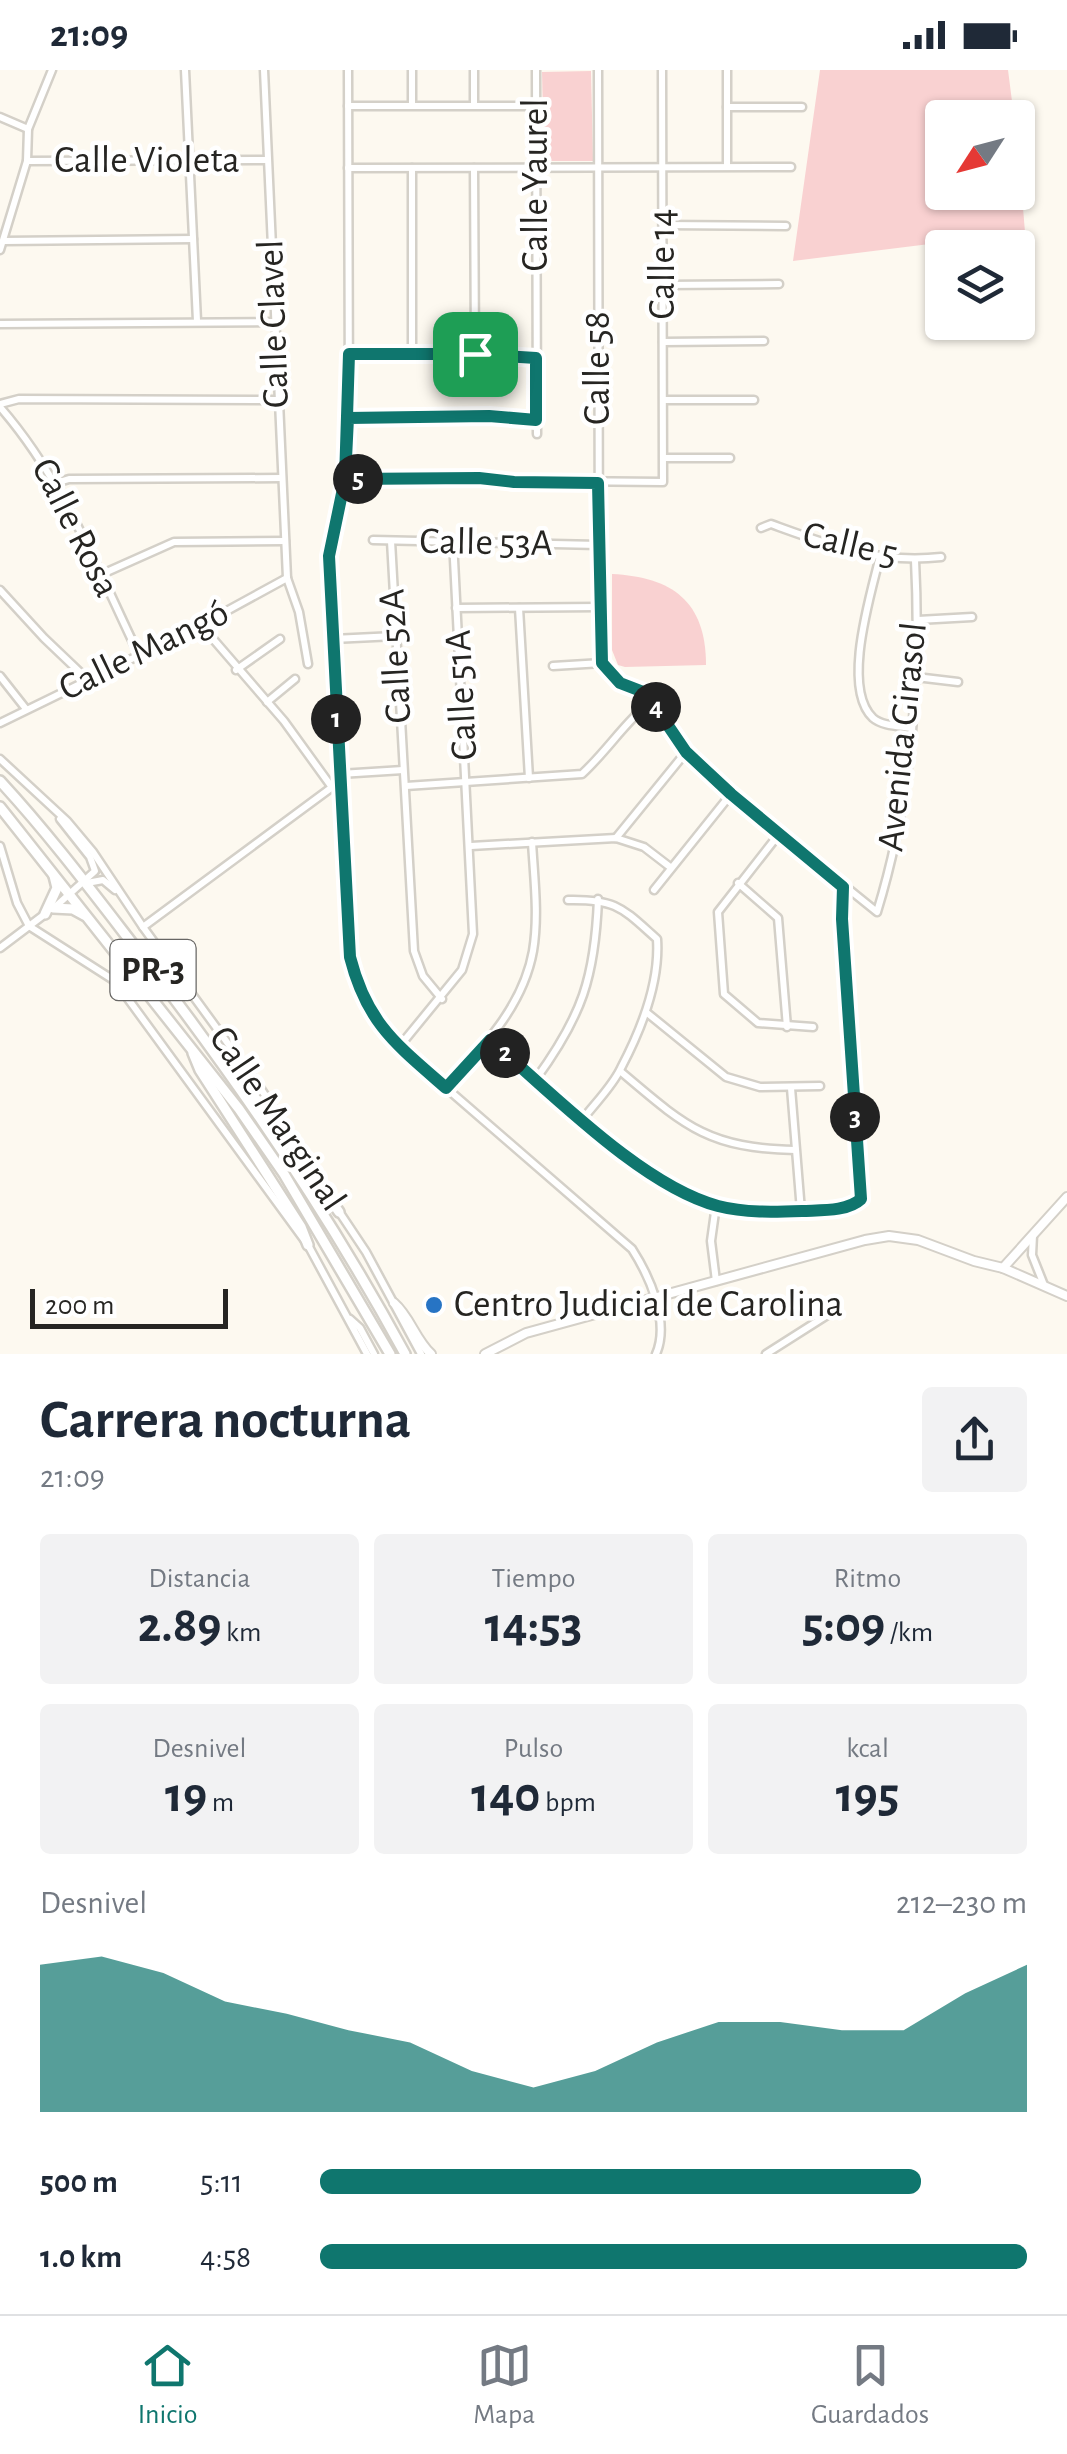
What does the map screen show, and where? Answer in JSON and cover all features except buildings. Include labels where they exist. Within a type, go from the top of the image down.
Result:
[{"type":"main road","name":"PR-3","points":[[0,780],[198,1029],[294,1168],[409,1354]]},
{"type":"main road","name":"PR-3","points":[[0,807],[188,1041],[284,1174],[390,1354]]},
{"type":"main road","points":[[52,869],[57,888],[49,911],[73,909],[96,925]]},
{"type":"main road","points":[[198,1029],[289,1140],[340,1212]]},
{"type":"main road","points":[[188,1041],[200,1070],[301,1227],[308,1245]]},
{"type":"street","points":[[0,250],[27,161],[28,129],[52,70]]},
{"type":"street","points":[[185,70],[197,321]]},
{"type":"street","name":"Calle Clavel","points":[[264,70],[287,578],[308,664]]},
{"type":"street","points":[[348,70],[348,418],[345,479],[329,556],[350,957],[359,992],[375,1022],[632,1249],[644,1267],[655,1299],[663,1338],[656,1354]]},
{"type":"street","points":[[412,70],[412,106]]},
{"type":"street","points":[[474,70],[474,104]]},
{"type":"street","name":"Calle Yaurel","points":[[536,70],[537,434]]},
{"type":"street","name":"Calle 58","points":[[598,70],[602,663]]},
{"type":"street","name":"Calle 14","points":[[598,483],[663,482],[662,70]]},
{"type":"street","points":[[726,166],[727,70]]},
{"type":"street","points":[[348,106],[536,106]]},
{"type":"street","points":[[727,107],[802,107]]},
{"type":"street","points":[[0,118],[28,129]]},
{"type":"street","name":"Calle Violeta","points":[[27,161],[267,160]]},
{"type":"street","points":[[348,168],[791,167]]},
{"type":"street","points":[[412,168],[412,354]]},
{"type":"street","points":[[474,168],[475,354]]},
{"type":"street","points":[[664,226],[786,226]]},
{"type":"street","points":[[4,241],[192,239]]},
{"type":"street","points":[[664,285],[778,284]]},
{"type":"street","points":[[0,324],[275,322]]},
{"type":"street","points":[[663,342],[764,341]]},
{"type":"street","points":[[349,354],[536,358]]},
{"type":"street","points":[[0,406],[20,400],[276,400]]},
{"type":"street","points":[[664,400],[754,400]]},
{"type":"street","name":"Calle Rosa","points":[[0,406],[30,441],[56,484],[138,655]]},
{"type":"street","points":[[348,418],[489,416],[536,420]]},
{"type":"street","points":[[664,458],[730,458]]},
{"type":"street","points":[[56,484],[68,479],[282,478]]},
{"type":"street","points":[[345,479],[479,478],[598,483]]},
{"type":"street","name":"Calle 5","points":[[761,528],[771,524],[851,553],[915,560],[940,557]]},
{"type":"street","points":[[100,575],[174,542],[285,540]]},
{"type":"street","name":"Calle 53A","points":[[373,540],[599,545]]},
{"type":"street","name":"Calle 51A","points":[[400,1047],[462,970],[473,934],[453,540]]},
{"type":"street","name":"Calle 52A","points":[[391,541],[414,951],[423,976],[442,999]]},
{"type":"street","points":[[880,556],[856,669],[868,712],[876,722],[910,728]]},
{"type":"street","name":"Avenida Girasol","points":[[843,887],[877,912],[888,878],[906,785],[916,677],[915,560]]},
{"type":"street","name":"Calle Mangó","points":[[0,723],[287,578]]},
{"type":"street","points":[[0,590],[88,680]]},
{"type":"street","points":[[456,608],[599,608]]},
{"type":"street","points":[[519,608],[529,778]]},
{"type":"street","points":[[918,620],[972,617]]},
{"type":"street","points":[[200,625],[267,702],[331,786]]},
{"type":"street","points":[[332,639],[395,636]]},
{"type":"street","points":[[236,670],[280,638]]},
{"type":"street","points":[[490,1040],[650,1176],[716,1206],[756,1212],[802,1211],[841,1208],[861,1199],[843,887],[686,752],[646,693],[620,683],[602,663],[553,666]]},
{"type":"street","points":[[0,676],[26,709]]},
{"type":"street","points":[[916,677],[958,682]]},
{"type":"street","points":[[267,702],[295,679]]},
{"type":"street","points":[[406,786],[582,774],[652,700]]},
{"type":"street","points":[[616,838],[686,752]]},
{"type":"street","name":"Calle Marginal","points":[[0,759],[78,833],[262,1089],[366,1252],[421,1354]]},
{"type":"street","points":[[142,926],[340,778],[402,770]]},
{"type":"street","points":[[654,890],[731,794]]},
{"type":"street","points":[[0,948],[96,871],[56,814]]},
{"type":"street","points":[[778,834],[718,912],[724,994],[758,1023],[813,1027]]},
{"type":"street","points":[[470,846],[616,838],[644,848],[670,867]]},
{"type":"street","points":[[446,1088],[490,1040],[516,1000],[533,953],[536,909],[532,842]]},
{"type":"street","points":[[0,846],[17,903],[29,926]]},
{"type":"street","points":[[85,883],[103,880],[128,905]]},
{"type":"street","points":[[738,884],[778,918],[787,1027]]},
{"type":"street","points":[[536,1079],[564,1040],[585,995],[596,950],[598,899]]},
{"type":"street","points":[[568,900],[598,899],[619,906],[657,939],[658,957],[646,1012],[620,1072],[583,1119]]},
{"type":"street","name":"Calle Marginal","points":[[29,926],[115,981],[308,1245],[367,1354]]},
{"type":"street","points":[[646,1012],[726,1077],[760,1088],[820,1086]]},
{"type":"street","points":[[620,1072],[677,1119],[708,1136],[751,1149],[795,1150]]},
{"type":"street","points":[[790,1088],[802,1211]]},
{"type":"street","points":[[1004,1268],[1067,1197]]},
{"type":"street","points":[[716,1206],[711,1241],[716,1282]]},
{"type":"street","points":[[1033,1235],[1032,1255],[1044,1286]]},
{"type":"street","points":[[484,1354],[526,1333],[889,1236],[918,1240],[1004,1268],[1067,1296]]},
{"type":"street","points":[[394,1303],[431,1354]]},
{"type":"street","points":[[766,1354],[832,1312]]},
{"type":"street","points":[[345,1315],[360,1328],[367,1354]]},
{"type":"street","points":[[409,1354],[413,1339]]},
{"type":"shaded area","points":[[820,70],[1008,70],[1012,100],[925,100],[925,210],[1023,210],[1025,230],[925,230],[925,244],[793,261]]},
{"type":"shaded area","points":[[591,71],[593,161],[544,161],[542,72]]},
{"type":"shaded area","points":[[612,574],[652,580],[682,597],[700,624],[706,665],[618,665],[612,650]]},
{"type":"place","name":"Centro Judicial de Carolina","points":[[434,1305]]},
{"type":"route","points":[[475,354],[349,354],[345,479],[329,556],[350,957],[359,992],[375,1022],[446,1088],[490,1040],[650,1176],[716,1206],[756,1212],[857,1204],[861,1199],[843,887],[731,794],[686,752],[646,693],[620,683],[602,663],[598,483],[479,478],[345,479],[348,418],[489,416],[536,420],[536,358],[475,354]]}]
